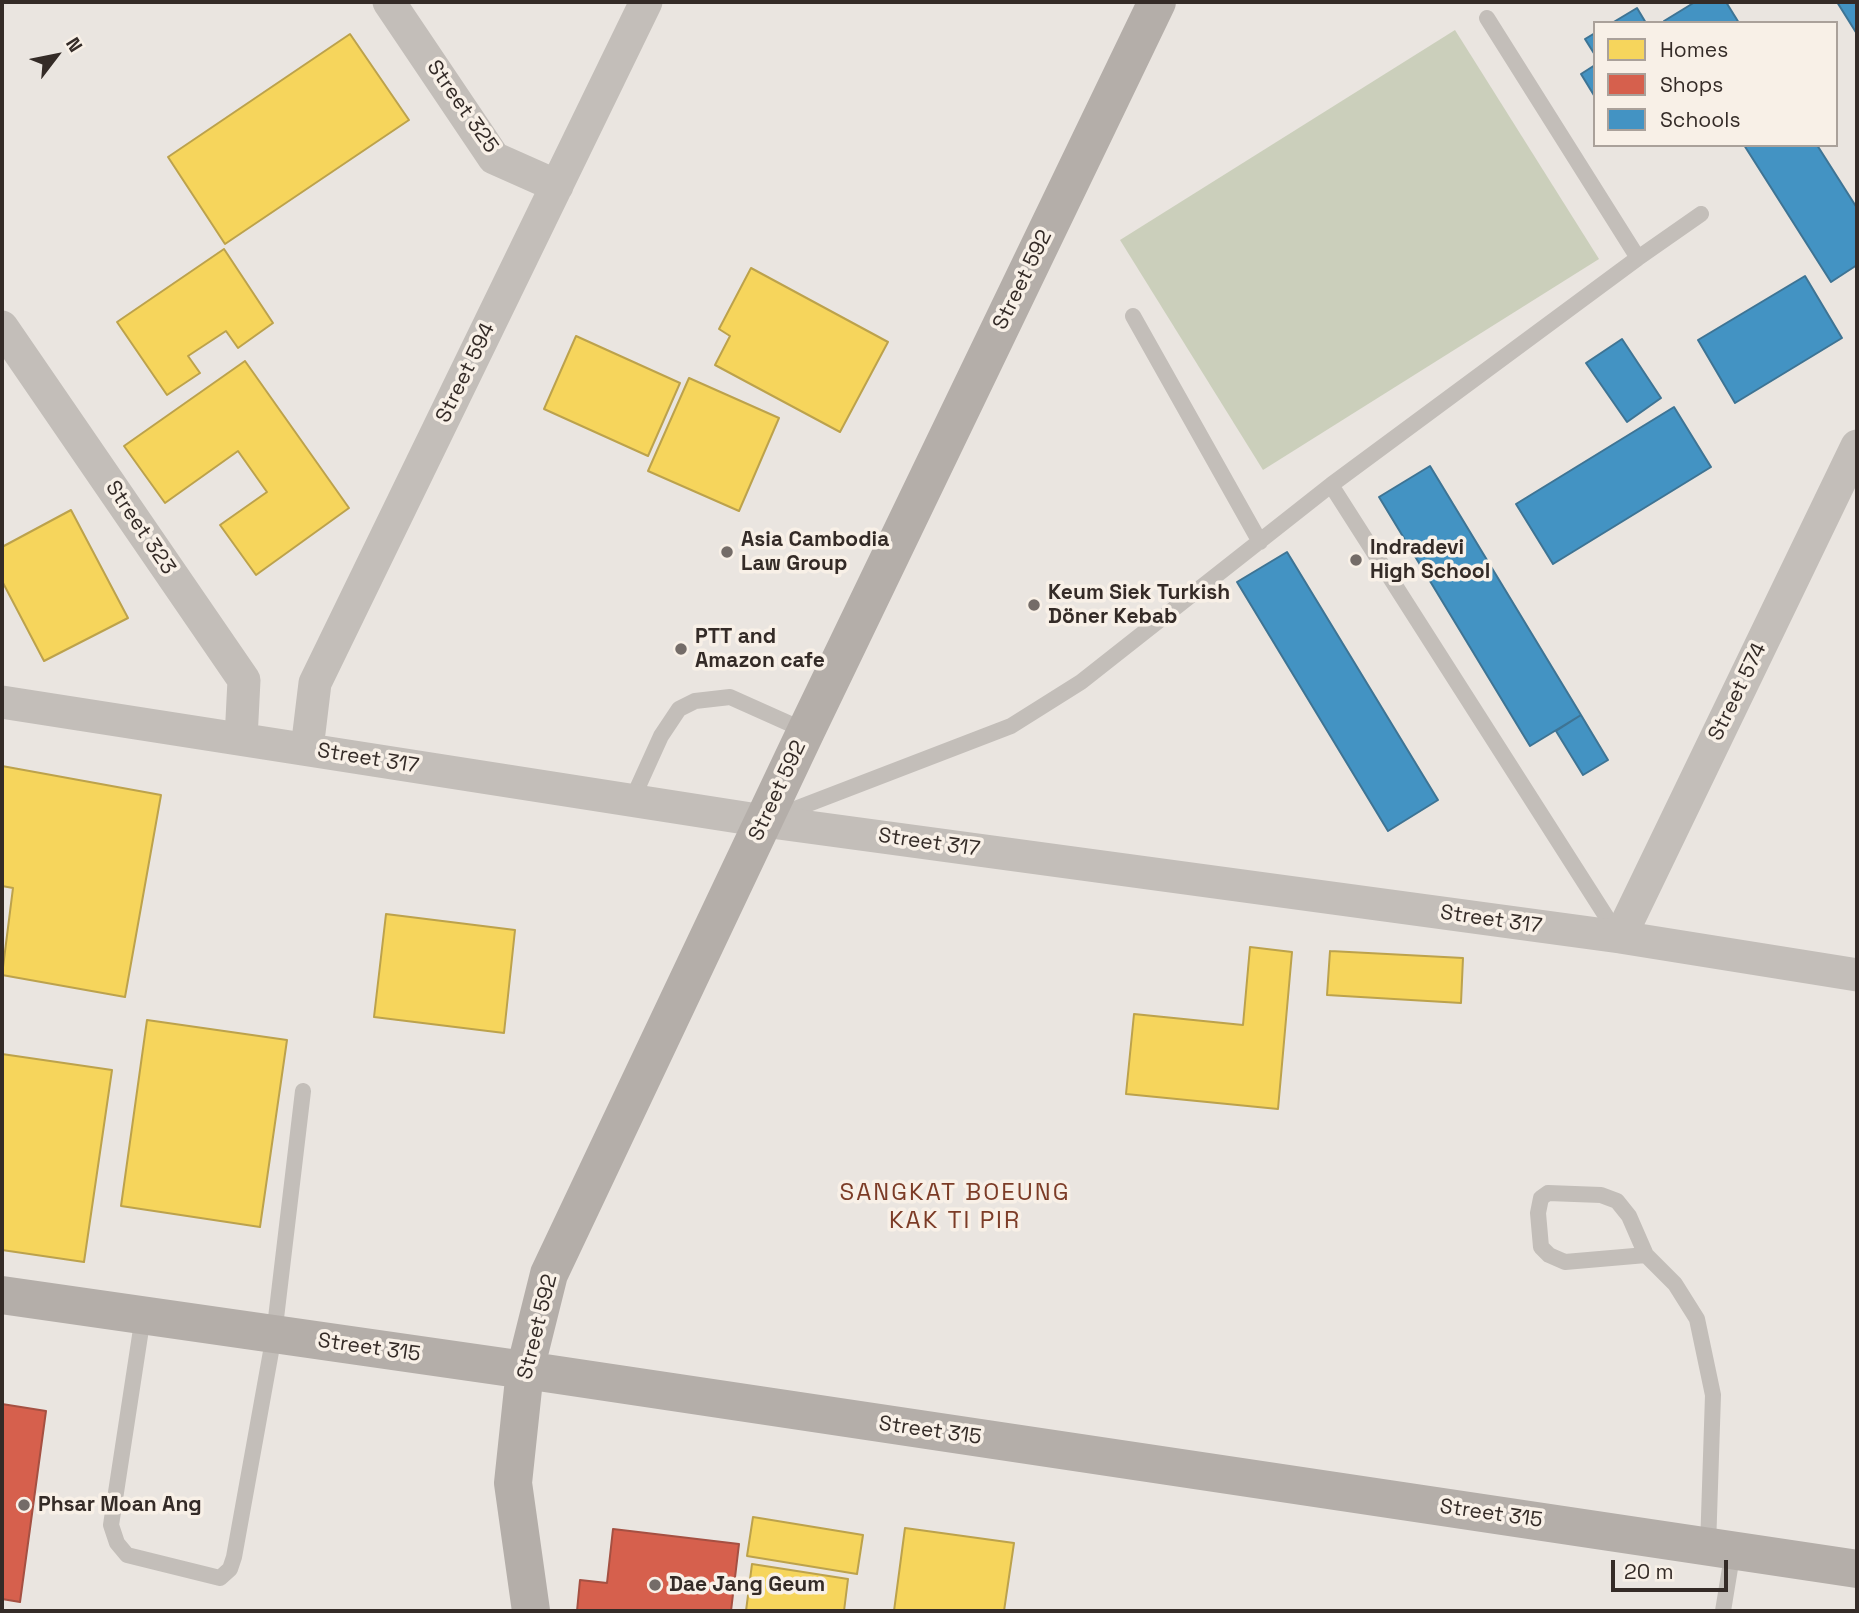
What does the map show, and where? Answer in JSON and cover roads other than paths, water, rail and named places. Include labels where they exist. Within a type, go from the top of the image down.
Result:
[{"type":"street","name":"Street 325","points":[[389,2],[494,158],[558,186]]},
{"type":"street","name":"Street 594","points":[[307,749],[315,684],[646,2]]},
{"type":"street","name":"Street 592","points":[[531,1611],[513,1483],[525,1370],[549,1274],[806,731],[1157,2]]},
{"type":"street","name":"Street 323","points":[[2,327],[244,680],[241,739]]},
{"type":"street","name":"Street 574","points":[[1619,937],[1857,446]]},
{"type":"street","name":"Street 317","points":[[2,702],[764,821],[1619,937],[1857,975]]},
{"type":"street","name":"Street 315","points":[[2,1295],[525,1370],[1857,1569]]},
{"type":"lane","points":[[1487,18],[1638,257]]},
{"type":"lane","points":[[764,821],[1011,726],[1081,682],[1331,485],[1638,257],[1701,214]]},
{"type":"lane","points":[[1133,316],[1260,542]]},
{"type":"lane","points":[[1331,485],[1619,937]]},
{"type":"lane","points":[[632,800],[661,736],[679,709],[695,701],[730,697],[806,731]]},
{"type":"lane","points":[[143,1315],[111,1525],[117,1543],[127,1555],[220,1578],[230,1569],[234,1557],[274,1335],[303,1091]]},
{"type":"lane","points":[[1646,1255],[1565,1262],[1549,1255],[1541,1247],[1538,1213],[1541,1198],[1548,1193],[1601,1195],[1617,1201],[1629,1216],[1646,1255],[1675,1284],[1697,1319],[1713,1395],[1723,1611]]},
{"type":"place","name":"Asia Cambodia Law Group","points":[[727,552]]},
{"type":"place","name":"Indradevi High School","points":[[1356,560]]},
{"type":"place","name":"Keum Siek Turkish Döner Kebab","points":[[1034,605]]},
{"type":"place","name":"PTT and Amazon cafe","points":[[681,649]]},
{"type":"place","name":"Phsar Moan Ang","points":[[24,1505]]},
{"type":"place","name":"Dae Jang Geum","points":[[655,1585]]},
{"type":"district","name":"SANGKAT BOEUNG KAK TI PIR","points":[[955,1207]]}]
